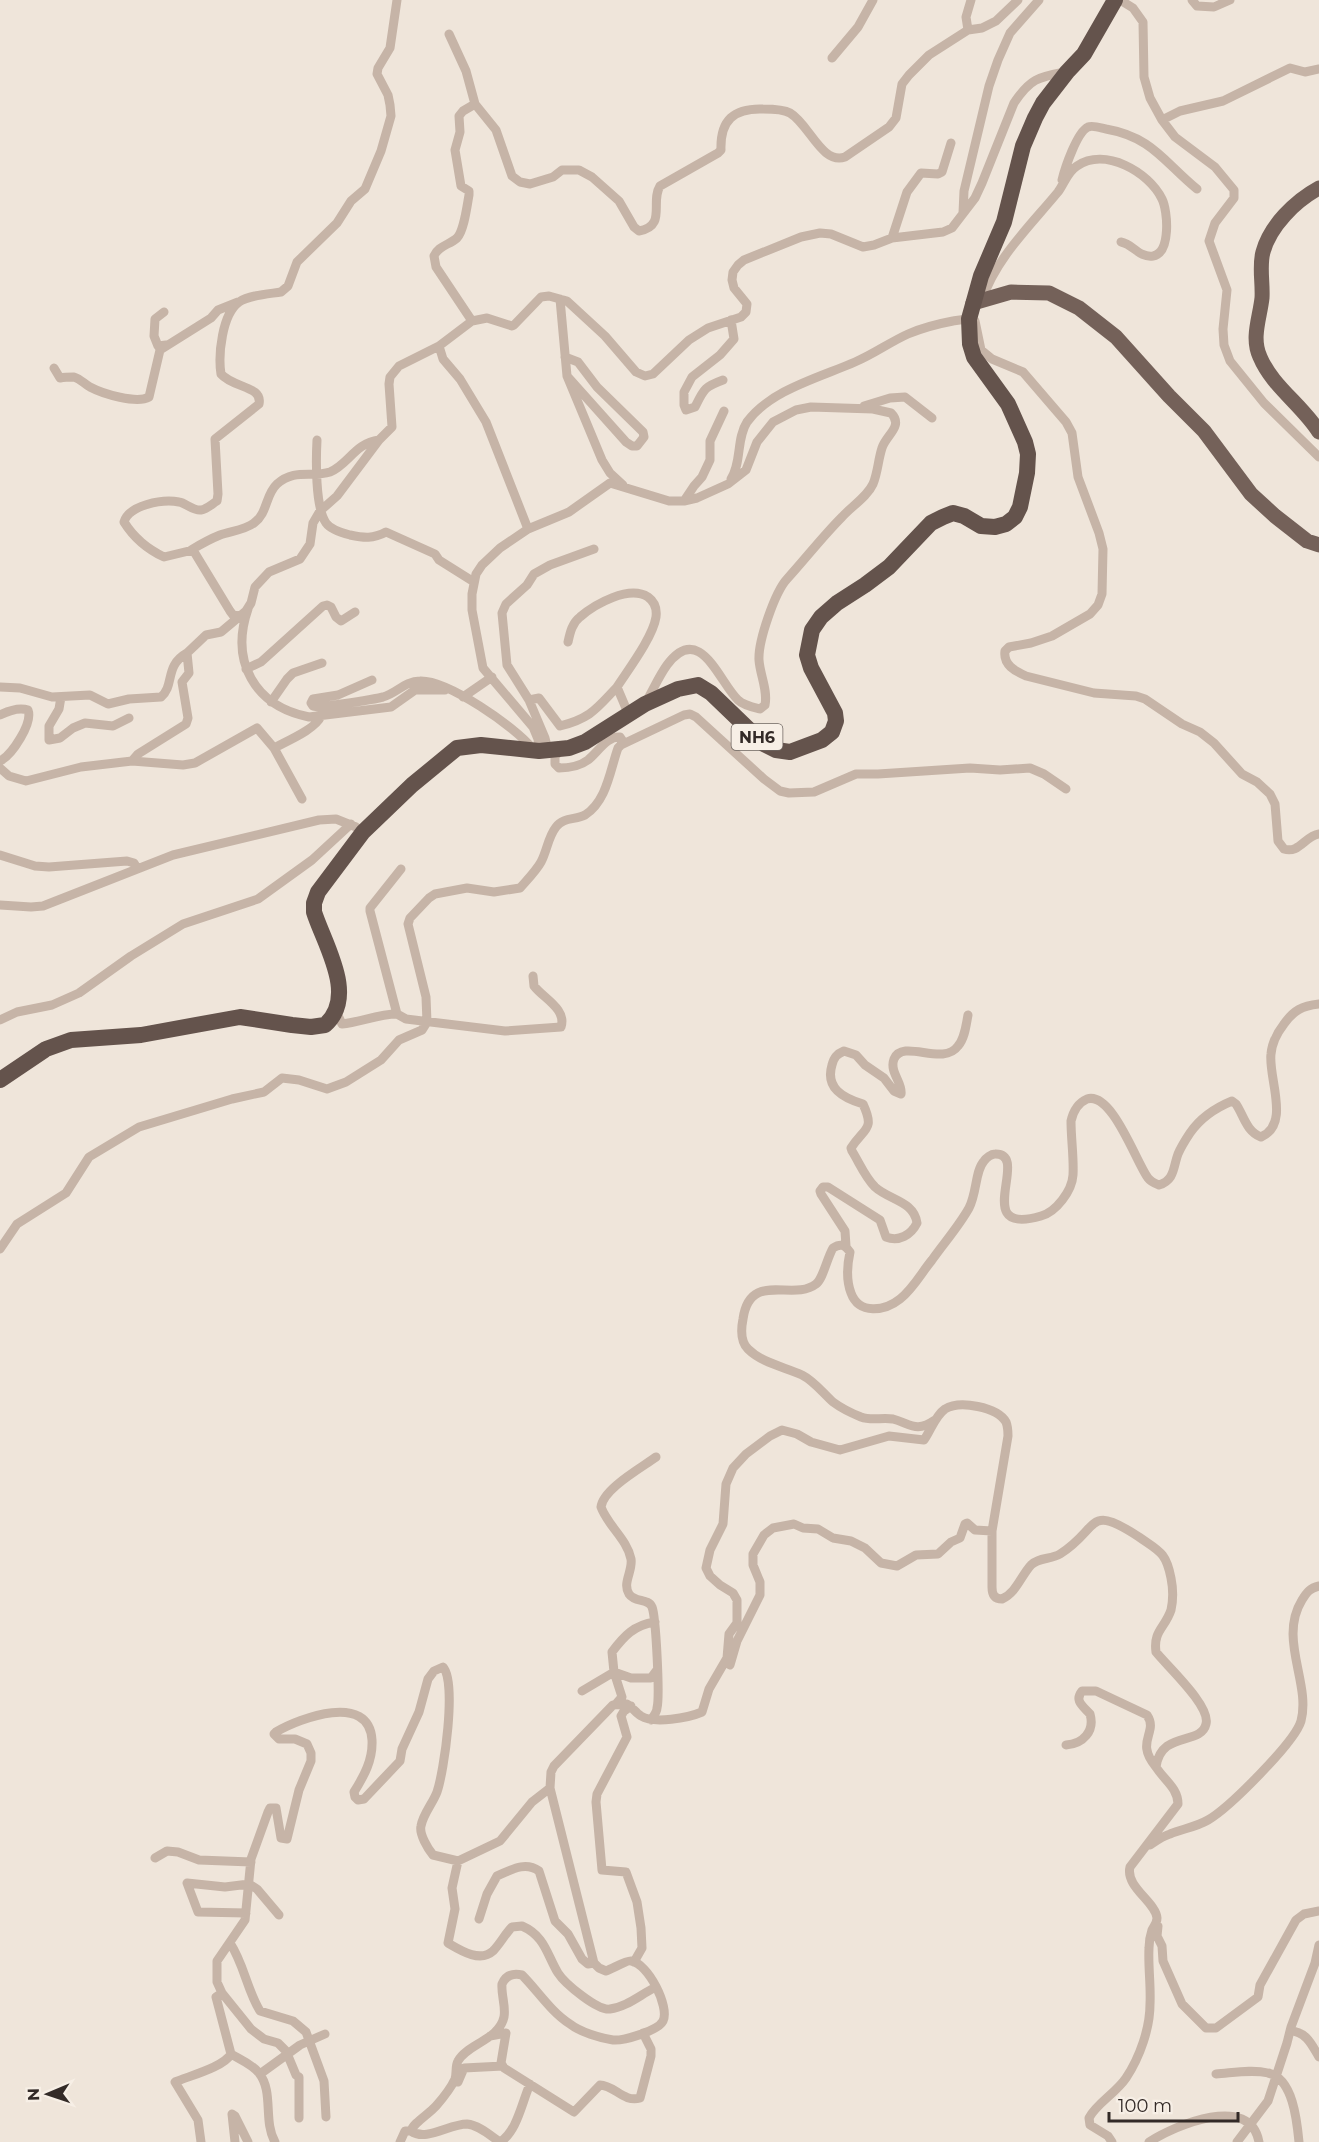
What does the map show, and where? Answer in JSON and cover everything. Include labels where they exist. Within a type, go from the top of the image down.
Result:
[{"type":"highway","name":"NH6","points":[[336,1011],[338,971],[318,923],[314,903],[318,892],[357,828],[457,748],[481,745],[545,750],[585,742],[645,704],[678,689],[698,685],[711,693],[764,744],[776,750],[790,752],[822,740],[832,732],[836,721],[835,713],[811,668],[807,655],[812,630],[821,617],[837,603],[889,567],[931,523],[942,517],[953,513],[964,516],[981,526],[995,527],[1006,524],[1015,517],[1022,500],[1028,454],[1008,404],[974,357],[970,344],[975,307],[987,260],[1004,222],[1023,146],[1043,103],[1084,54],[1115,0]]},
{"type":"highway","points":[[0,1080],[46,1048],[71,1040],[141,1035],[240,1017],[311,1027],[325,1025],[336,1011]]},
{"type":"main road","points":[[1319,188],[1278,223],[1263,252],[1262,299],[1256,344],[1259,356],[1267,370],[1319,430]]},
{"type":"main road","points":[[975,307],[1011,292],[1049,293],[1079,308],[1116,337],[1168,396],[1204,431],[1251,494],[1306,541],[1319,545]]},
{"type":"street","points":[[54,368],[60,378],[74,377],[98,390],[122,398],[144,399],[149,397],[160,350],[166,345],[211,318],[219,310],[285,289],[297,262],[337,223],[351,201],[365,189],[381,151],[391,116],[388,95],[377,74],[390,48],[397,0]]},
{"type":"street","points":[[832,58],[858,27],[873,0]]},
{"type":"street","points":[[968,30],[966,17],[971,0]]},
{"type":"street","points":[[449,34],[463,63],[475,104],[496,130],[512,176],[520,182],[530,184],[542,182],[562,170],[579,170],[592,177],[619,201],[634,227],[639,231],[650,227],[657,217],[656,192],[660,186],[718,153],[721,150],[722,131],[734,115],[751,108],[788,112],[799,120],[828,156],[838,159],[845,157],[889,127],[896,118],[902,84],[917,66],[943,45],[968,30],[982,28],[996,21],[1018,0]]},
{"type":"street","points":[[963,213],[964,191],[989,86],[998,60],[1010,33],[1039,0]]},
{"type":"street","points":[[1120,0],[1133,8],[1143,22],[1144,77],[1150,98],[1162,120],[1175,137],[1215,167],[1234,190],[1234,198],[1215,223],[1209,241],[1227,290],[1223,329],[1224,345],[1230,361],[1264,404],[1319,456]]},
{"type":"street","points":[[1192,0],[1197,6],[1214,7],[1230,0]]},
{"type":"street","points":[[1162,120],[1179,111],[1206,107],[1223,101],[1290,68],[1305,72],[1319,69]]},
{"type":"street","points":[[450,691],[416,690],[391,707],[321,716],[298,715],[272,702],[254,685],[246,669],[242,648],[244,623],[255,587],[269,572],[296,561],[303,555],[310,544],[313,523],[320,511],[337,496],[379,440],[392,427],[388,384],[390,376],[399,366],[439,346],[472,321],[487,318],[512,326],[518,323],[542,297],[560,299],[573,306],[605,336],[636,372],[645,375],[653,374],[689,340],[708,328],[741,316],[748,308],[734,288],[732,280],[733,272],[744,260],[801,237],[820,233],[831,234],[863,247],[892,238],[943,232],[952,228],[975,198],[1020,94],[1035,79],[1067,72]]},
{"type":"street","points":[[472,321],[436,267],[434,256],[437,250],[453,241],[461,233],[470,195],[469,191],[461,186],[456,147],[460,132],[459,116],[475,104]]},
{"type":"street","points":[[1060,188],[1077,142],[1087,127],[1092,126],[1116,130],[1149,145],[1197,189]]},
{"type":"street","points":[[892,238],[910,186],[921,173],[938,174],[942,172],[951,143]]},
{"type":"street","points":[[1121,242],[1128,243],[1139,253],[1147,256],[1156,256],[1163,251],[1166,210],[1162,199],[1148,182],[1125,166],[1107,160],[1077,165],[993,272],[975,307],[979,344],[985,355],[1023,372],[1066,422],[1072,433],[1078,477],[1100,533],[1103,549],[1102,594],[1098,605],[1090,614],[1052,636],[1031,644],[1009,647],[1005,651],[1004,658],[1006,663],[1026,676],[1094,693],[1136,696],[1145,699],[1182,724],[1200,732],[1214,743],[1242,774],[1257,782],[1270,794],[1275,804],[1278,841],[1284,849],[1292,850],[1301,846],[1310,836],[1319,834]]},
{"type":"street","points":[[560,299],[567,376],[602,460],[624,487]]},
{"type":"street","points":[[240,302],[230,314],[223,333],[221,374],[231,383],[254,391],[260,399],[259,404],[215,439],[219,494],[217,501],[202,510],[180,502],[149,504],[133,510],[126,516],[124,522],[134,537],[164,557],[191,550],[212,538],[249,526],[257,521],[262,515],[267,497],[279,482],[294,475],[332,471],[363,445],[379,440]]},
{"type":"street","points":[[728,484],[735,472],[741,436],[747,422],[774,399],[798,384],[857,362],[908,334],[939,324],[975,307]]},
{"type":"street","points":[[164,312],[155,319],[154,336],[158,346],[166,345]]},
{"type":"street","points":[[723,380],[708,386],[701,393],[695,407],[686,410],[684,392],[692,377],[720,355],[734,339],[731,320]]},
{"type":"street","points":[[439,346],[443,359],[460,379],[486,422],[528,529]]},
{"type":"street","points":[[565,357],[578,362],[597,387],[643,432],[644,437],[637,446],[626,442],[567,376]]},
{"type":"street","points":[[850,410],[902,397],[908,398],[932,418]]},
{"type":"street","points":[[545,750],[533,727],[483,668],[472,610],[474,582],[482,565],[500,548],[528,529],[569,512],[607,484],[614,483],[669,501],[684,501],[697,498],[728,484],[746,470],[757,442],[773,422],[796,410],[811,407],[888,411],[895,416],[895,428],[882,448],[877,471],[869,490],[841,517],[785,581],[768,617],[759,660],[765,705],[759,709],[738,700],[706,657],[701,652],[693,650],[680,652],[668,664],[645,704]]},
{"type":"street","points":[[684,501],[702,477],[710,460],[710,441],[724,411]]},
{"type":"street","points":[[317,440],[316,473],[320,511],[331,528],[363,538],[377,537],[386,532],[435,554],[439,560],[474,582]]},
{"type":"street","points":[[545,750],[545,738],[529,700],[507,665],[502,622],[504,608],[515,594],[527,585],[534,574],[550,565],[594,549]]},
{"type":"street","points":[[191,550],[194,551],[230,611],[233,615],[240,616]]},
{"type":"street","points":[[529,700],[539,698],[560,726],[581,720],[596,709],[617,687],[631,666],[654,625],[656,607],[652,601],[638,593],[618,595],[579,617],[570,630],[568,642]]},
{"type":"street","points":[[246,669],[261,662],[323,606],[331,607],[336,618],[341,621],[355,612]]},
{"type":"street","points":[[0,687],[20,688],[52,697],[90,695],[108,704],[129,699],[161,697],[165,693],[176,661],[206,635],[221,632],[248,608]]},
{"type":"street","points":[[132,761],[138,754],[187,722],[182,682],[189,673],[187,653]]},
{"type":"street","points":[[272,702],[293,673],[322,663]]},
{"type":"street","points":[[463,697],[492,677]]},
{"type":"street","points":[[372,680],[338,695],[313,699],[311,703],[319,707],[384,696],[409,682],[423,681],[438,685],[463,697],[494,716],[522,737],[555,757],[555,764],[559,768],[567,768],[588,760],[612,738],[620,737],[621,745]]},
{"type":"street","points":[[617,687],[628,713]]},
{"type":"street","points":[[61,697],[59,709],[49,726],[49,740],[60,738],[73,728],[85,723],[113,726],[129,718]]},
{"type":"street","points":[[0,715],[8,711],[25,709],[28,710],[30,716],[18,741],[0,761]]},
{"type":"street","points":[[0,1249],[17,1224],[66,1193],[88,1157],[139,1127],[232,1099],[264,1092],[282,1078],[299,1080],[327,1089],[346,1082],[381,1060],[399,1040],[422,1030],[427,1022],[426,997],[409,921],[435,894],[467,888],[494,892],[520,888],[541,862],[556,827],[567,819],[588,813],[599,799],[606,787],[618,748],[684,715],[690,714],[764,779],[789,793],[814,792],[856,774],[970,768],[1000,770],[1030,768],[1044,774],[1066,789]]},
{"type":"street","points":[[274,748],[308,730],[319,722],[321,716]]},
{"type":"street","points":[[0,768],[9,776],[26,781],[81,767],[132,761],[189,764],[254,728],[261,731],[274,748],[302,799]]},
{"type":"street","points":[[0,905],[43,906],[173,855],[319,820],[336,819],[357,828]]},
{"type":"street","points":[[0,1020],[17,1012],[52,1005],[79,993],[174,928],[258,899],[357,828]]},
{"type":"street","points":[[0,855],[35,866],[127,861],[134,863],[137,868]]},
{"type":"street","points":[[397,1014],[370,908],[401,869]]},
{"type":"street","points":[[336,1011],[342,1024],[397,1014],[406,1019],[505,1031],[561,1027],[563,1023],[553,1003],[534,986],[533,976]]},
{"type":"street","points":[[968,1015],[959,1046],[949,1053],[904,1051],[896,1055],[893,1072],[902,1090],[901,1094],[894,1091],[884,1078],[865,1065],[856,1055],[844,1051],[835,1056],[830,1072],[833,1087],[846,1098],[863,1104],[870,1118],[868,1127],[851,1148],[852,1151],[873,1184],[885,1195],[906,1204],[913,1210],[916,1222],[906,1236],[890,1239],[882,1231],[880,1220],[828,1187],[823,1187],[820,1191],[845,1231],[846,1246],[850,1252],[847,1266],[851,1294],[858,1303],[870,1309],[884,1308],[901,1299],[920,1276],[968,1209],[975,1195],[977,1173],[988,1156],[995,1154],[1002,1156],[1007,1162],[1009,1173],[1004,1196],[1008,1217],[1014,1220],[1029,1220],[1047,1214],[1060,1202],[1072,1182],[1072,1114],[1084,1101],[1092,1098],[1109,1109],[1122,1128],[1148,1179],[1159,1185],[1171,1178],[1178,1155],[1191,1132],[1204,1116],[1217,1108],[1232,1101],[1241,1111],[1253,1134],[1261,1137],[1268,1134],[1274,1124],[1277,1101],[1271,1070],[1271,1055],[1275,1040],[1291,1014],[1301,1007],[1319,1005]]},
{"type":"street","points":[[846,1246],[838,1245],[833,1248],[824,1274],[815,1286],[798,1290],[766,1290],[754,1296],[746,1306],[742,1320],[742,1336],[745,1344],[757,1355],[812,1382],[836,1404],[863,1418],[893,1419],[916,1427],[936,1420]]},
{"type":"street","points":[[616,1704],[621,1703],[631,1707],[641,1717],[651,1720],[685,1718],[702,1712],[709,1689],[723,1669],[727,1658],[729,1634],[737,1623],[737,1600],[733,1593],[710,1576],[706,1568],[710,1550],[723,1524],[726,1484],[733,1468],[770,1436],[782,1430],[840,1450],[889,1436],[924,1440],[936,1420],[947,1408],[962,1404],[983,1408],[1006,1422],[1008,1436],[993,1531],[992,1593],[998,1599],[1012,1593],[1032,1563],[1061,1554],[1076,1543],[1091,1526],[1101,1520],[1114,1522],[1161,1552],[1172,1579],[1172,1594],[1171,1610],[1156,1634],[1156,1652],[1184,1683],[1207,1720],[1201,1732],[1166,1746],[1159,1755],[1156,1767]]},
{"type":"street","points":[[651,1720],[657,1708],[655,1622],[652,1607],[630,1595],[627,1583],[632,1567],[631,1558],[601,1507],[604,1496],[656,1457]]},
{"type":"street","points":[[723,1669],[728,1667],[732,1661],[737,1641],[760,1595],[760,1581],[753,1565],[753,1554],[764,1535],[773,1528],[794,1524],[818,1530],[833,1538],[851,1541],[865,1548],[881,1563],[897,1566],[916,1555],[938,1554],[951,1542],[960,1538],[967,1523],[975,1530],[993,1531]]},
{"type":"street","points":[[1145,1847],[1168,1834],[1200,1824],[1218,1813],[1253,1783],[1297,1729],[1302,1714],[1302,1702],[1293,1627],[1295,1614],[1301,1601],[1309,1589],[1319,1586]]},
{"type":"street","points":[[411,2131],[412,2126],[426,2117],[446,2093],[455,2078],[457,2062],[463,2054],[481,2044],[504,2018],[502,1984],[507,1977],[522,1975],[572,2026],[613,2040],[643,2033],[659,2026],[664,2018],[663,2005],[657,1988],[651,1977],[634,1962],[627,1961],[606,1971],[594,1963],[550,1788],[551,1772],[554,1766],[622,1697],[614,1672],[612,1652],[621,1639],[634,1628],[655,1622]]},
{"type":"street","points":[[299,2118],[299,2078],[296,2076],[288,2054],[278,2043],[264,2039],[251,2029],[222,1993],[217,1982],[218,1957],[245,1920],[251,1862],[270,1808],[274,1806],[278,1810],[281,1838],[287,1839],[299,1790],[311,1761],[307,1743],[295,1739],[279,1739],[274,1734],[319,1714],[354,1714],[363,1718],[369,1727],[372,1747],[370,1761],[354,1792],[358,1800],[364,1799],[400,1761],[402,1749],[419,1712],[428,1679],[434,1671],[443,1667],[448,1675],[449,1723],[444,1748],[444,1766],[436,1793],[421,1825],[426,1845],[433,1855],[458,1860],[500,1841],[532,1802],[550,1788]]},
{"type":"street","points":[[614,1672],[631,1678],[651,1678],[657,1670]]},
{"type":"street","points":[[582,1691],[614,1672]]},
{"type":"street","points":[[1066,1745],[1083,1739],[1090,1731],[1092,1724],[1090,1714],[1078,1699],[1082,1691],[1096,1691],[1147,1715],[1150,1720],[1151,1727],[1146,1752],[1178,1795],[1178,1804],[1130,1867],[1129,1876],[1157,1914],[1157,1936],[1162,1946],[1163,1961],[1182,2004],[1206,2028],[1216,2028],[1258,1997],[1260,1985],[1296,1920],[1304,1914],[1319,1911]]},
{"type":"street","points":[[631,1707],[621,1716],[627,1737],[597,1794],[596,1802],[602,1870],[604,1872],[612,1870],[626,1872],[637,1902],[642,1948],[634,1962]]},
{"type":"street","points":[[155,1858],[167,1851],[178,1852],[199,1860],[251,1862]]},
{"type":"street","points":[[458,1860],[452,1888],[455,1909],[448,1943],[470,1954],[487,1955],[494,1950],[512,1927],[522,1926],[548,1950],[562,1978],[597,2006],[607,2010],[621,2007],[641,1994],[657,1988]]},
{"type":"street","points":[[479,1919],[487,1894],[497,1876],[525,1865],[533,1866],[542,1876],[549,1907],[555,1921],[568,1934],[582,1959],[588,1964],[594,1963]]},
{"type":"street","points":[[246,1913],[198,1912],[187,1883],[225,1887],[249,1884],[257,1889],[279,1915]]},
{"type":"street","points":[[1112,2142],[1108,2136],[1090,2125],[1089,2118],[1118,2090],[1128,2076],[1146,2036],[1151,2006],[1148,1977],[1149,1948],[1152,1929],[1157,1921]]},
{"type":"street","points":[[230,1943],[238,1955],[250,1990],[261,2011],[302,2026],[310,2040],[324,2081],[326,2117]]},
{"type":"street","points":[[1237,2142],[1268,2101],[1319,1945]]},
{"type":"street","points":[[222,1993],[216,1997],[231,2054],[260,2074],[267,2094],[268,2128],[275,2142]]},
{"type":"street","points":[[1290,2031],[1298,2032],[1306,2037],[1319,2057]]},
{"type":"street","points":[[490,2036],[506,2033],[501,2063],[503,2066]]},
{"type":"street","points":[[446,2093],[454,2091],[464,2068],[503,2066],[574,2112],[600,2085],[607,2085],[628,2099],[638,2100],[641,2097],[651,2056],[651,2049],[643,2033]]},
{"type":"street","points":[[260,2074],[310,2040],[325,2034]]},
{"type":"street","points":[[201,2142],[198,2120],[175,2082],[225,2061],[231,2054]]},
{"type":"street","points":[[1216,2074],[1256,2072],[1276,2076],[1288,2090],[1299,2142]]},
{"type":"street","points":[[411,2131],[415,2136],[427,2138],[438,2136],[451,2127],[465,2124],[475,2126],[500,2142],[514,2126],[530,2084]]},
{"type":"street","points":[[235,2142],[232,2114],[248,2142]]},
{"type":"street","points":[[1149,2142],[1179,2125],[1235,2116],[1251,2123],[1259,2142]]},
{"type":"street","points":[[400,2142],[405,2131],[411,2131]]}]
